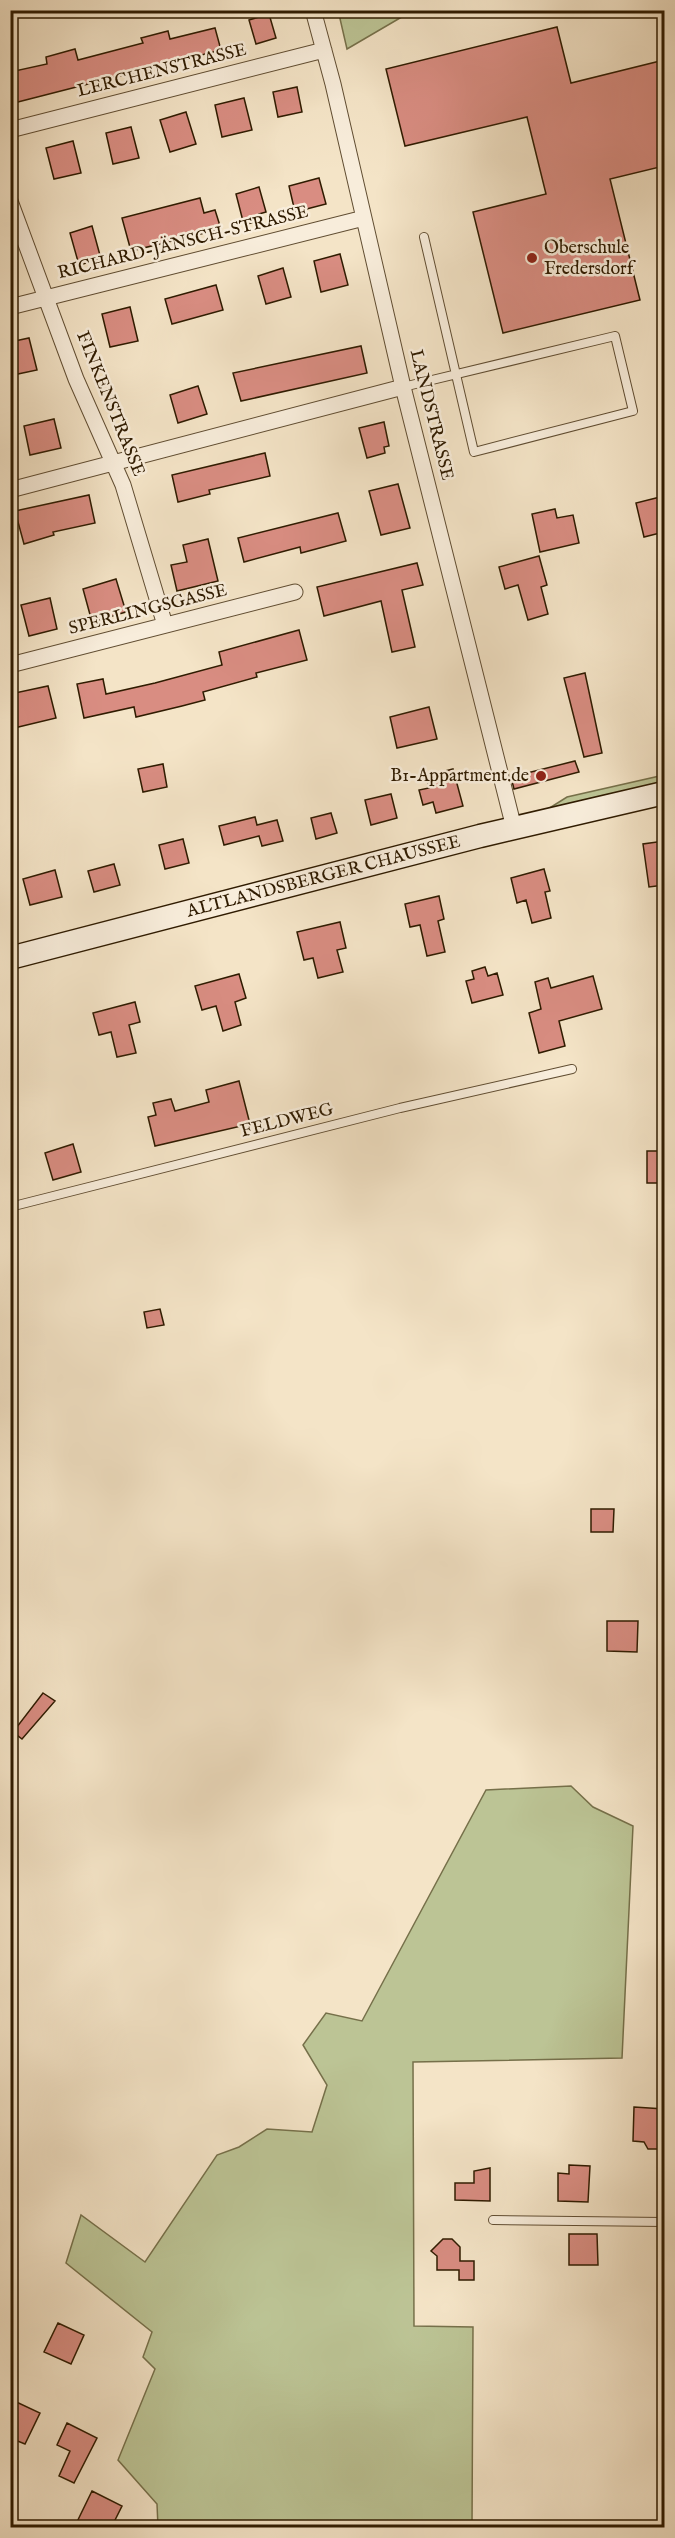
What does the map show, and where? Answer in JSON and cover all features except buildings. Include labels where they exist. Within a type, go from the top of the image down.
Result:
[{"type":"main road","name":"ALTLANDSBERGER CHAUSSEE","points":[[10,958],[514,828],[664,793]]},
{"type":"street","name":"LANDSTRASSE","points":[[313,10],[403,387],[514,828]]},
{"type":"street","name":"LERCHENSTRASSE","points":[[10,130],[324,50]]},
{"type":"street","name":"FINKENSTRASSE","points":[[10,201],[76,379],[112,465],[123,485],[165,625]]},
{"type":"street","name":"RICHARD-JÄNSCH-STRASSE","points":[[10,306],[364,218]]},
{"type":"street","points":[[10,490],[403,387]]},
{"type":"street","name":"SPERLINGSGASSE","points":[[10,665],[295,592]]},
{"type":"lane","points":[[403,387],[456,374],[615,336],[633,411],[474,452],[456,374],[424,237]]},
{"type":"lane","name":"FELDWEG","points":[[10,1207],[400,1107],[572,1069]]},
{"type":"lane","points":[[494,2220],[664,2222]]},
{"type":"green space","points":[[338,10],[412,10],[412,11],[347,49]]},
{"type":"green space","points":[[664,775],[664,785],[548,809],[567,797]]},
{"type":"green space","points":[[571,1786],[593,1807],[633,1826],[622,2058],[413,2062],[414,2326],[473,2327],[472,2527],[158,2527],[157,2504],[118,2460],[155,2369],[143,2357],[152,2332],[66,2263],[81,2215],[145,2262],[217,2155],[239,2147],[267,2129],[312,2132],[327,2085],[303,2045],[326,2013],[362,2021],[486,1790]]},
{"type":"place","name":"Oberschule Fredersdorf","points":[[532,258]]},
{"type":"place","name":"B1-Appartment.de","points":[[541,776]]}]
